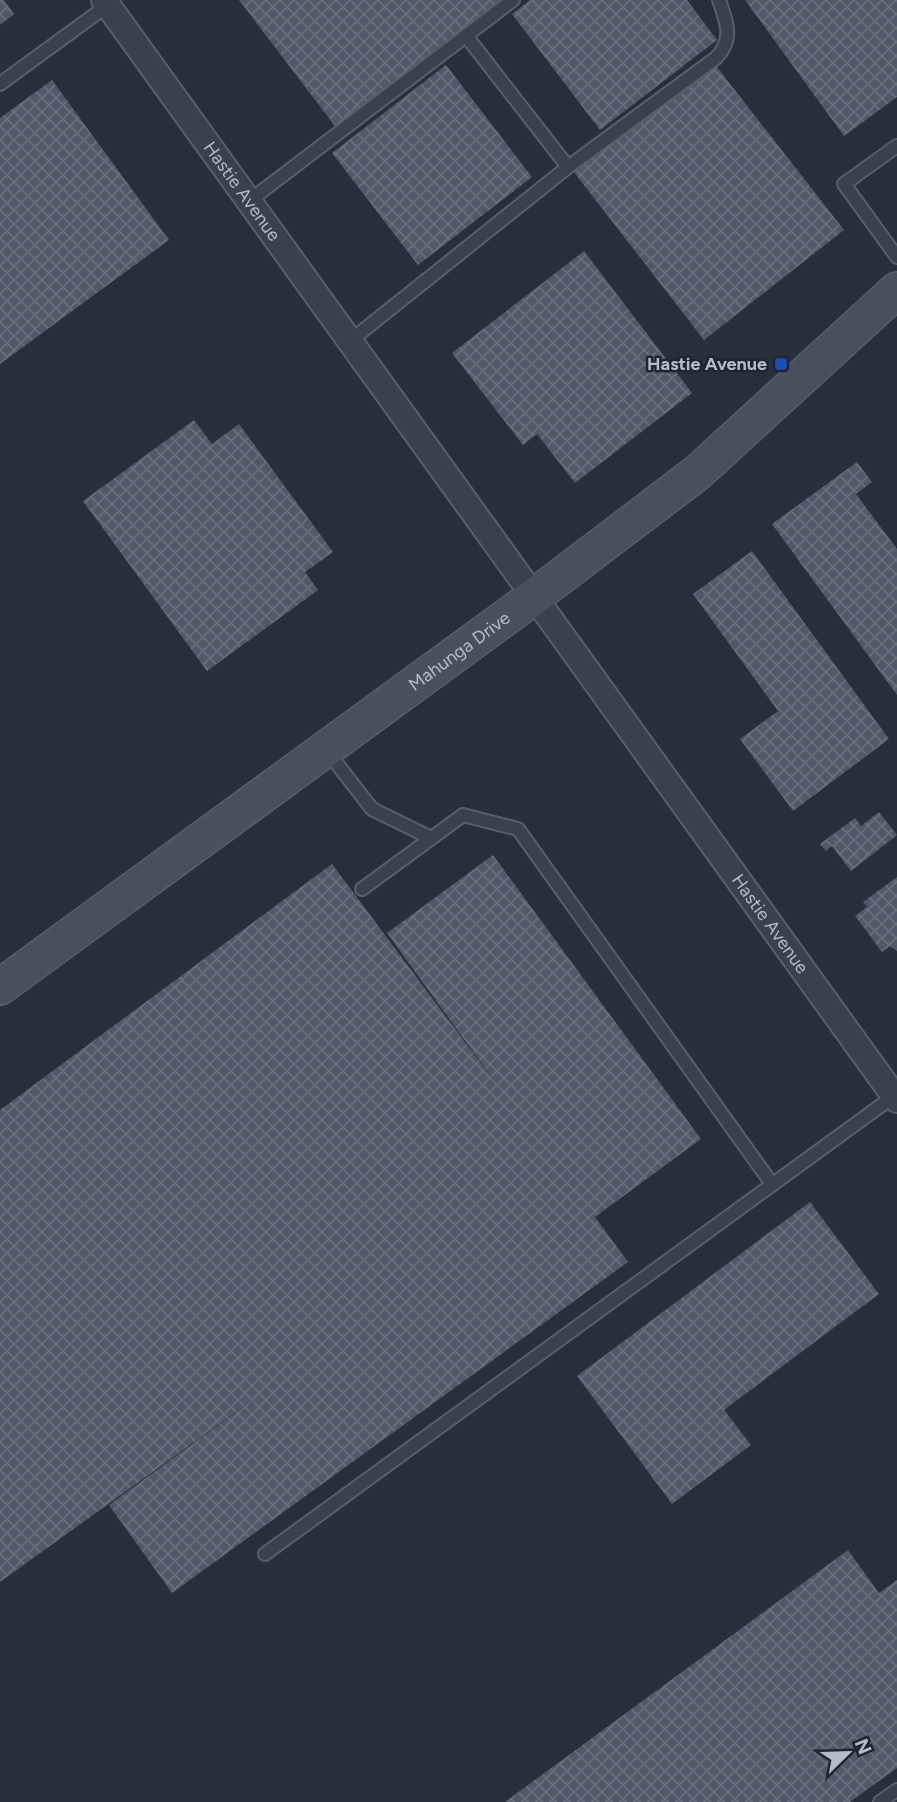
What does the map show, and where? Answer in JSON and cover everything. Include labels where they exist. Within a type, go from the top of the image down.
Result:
[{"type":"main road","name":"Mahunga Drive","points":[[0,987],[535,596],[697,473],[897,290]]},
{"type":"street","name":"Hastie Avenue","points":[[106,3],[895,1098]]},
{"type":"lane","points":[[249,201],[513,0]]},
{"type":"lane","points":[[350,341],[568,167],[726,48],[729,36],[719,0]]},
{"type":"lane","points":[[0,84],[106,3]]},
{"type":"lane","points":[[467,37],[568,167]]},
{"type":"lane","points":[[897,146],[844,184],[897,257]]},
{"type":"lane","points":[[325,749],[372,809],[431,838]]},
{"type":"lane","points":[[362,889],[463,815],[519,829],[772,1184]]},
{"type":"lane","points":[[265,1553],[772,1184],[895,1098]]},
{"type":"lane","points":[[880,1802],[897,1790]]},
{"type":"building","points":[[0,0],[4,0],[14,14],[0,25]]},
{"type":"building","points":[[239,0],[507,0],[338,130]]},
{"type":"building","points":[[530,0],[687,0],[717,40],[600,130],[512,14]]},
{"type":"building","points":[[745,0],[897,0],[897,97],[844,136]]},
{"type":"building","points":[[713,62],[844,230],[704,340],[573,171]]},
{"type":"building","points":[[446,65],[532,177],[418,265],[332,153]]},
{"type":"building","points":[[52,80],[169,240],[0,364],[0,118]]},
{"type":"building","points":[[584,251],[692,393],[575,483],[537,434],[523,445],[452,353]]},
{"type":"building","points":[[194,420],[212,444],[239,424],[333,552],[305,572],[318,590],[207,671],[83,501]]},
{"type":"building","points":[[857,462],[872,482],[856,494],[897,549],[897,695],[772,524]]},
{"type":"building","points":[[752,551],[889,739],[793,811],[740,739],[778,711],[693,594]]},
{"type":"building","points":[[879,812],[897,835],[851,871],[832,846],[826,851],[820,844],[855,818],[861,826]]},
{"type":"building","points":[[493,855],[701,1139],[595,1217],[628,1262],[172,1593],[109,1505],[261,1394],[0,1582],[0,1110],[332,864],[500,1089],[387,933]]},
{"type":"building","points":[[897,877],[897,951],[890,946],[882,952],[855,916],[867,907],[863,902]]},
{"type":"building","points":[[810,1202],[879,1294],[724,1410],[751,1445],[672,1504],[577,1376]]},
{"type":"building","points":[[848,1550],[879,1593],[897,1580],[897,1768],[850,1802],[505,1802]]},
{"type":"place","name":"Hastie Avenue","points":[[781,364]]}]
